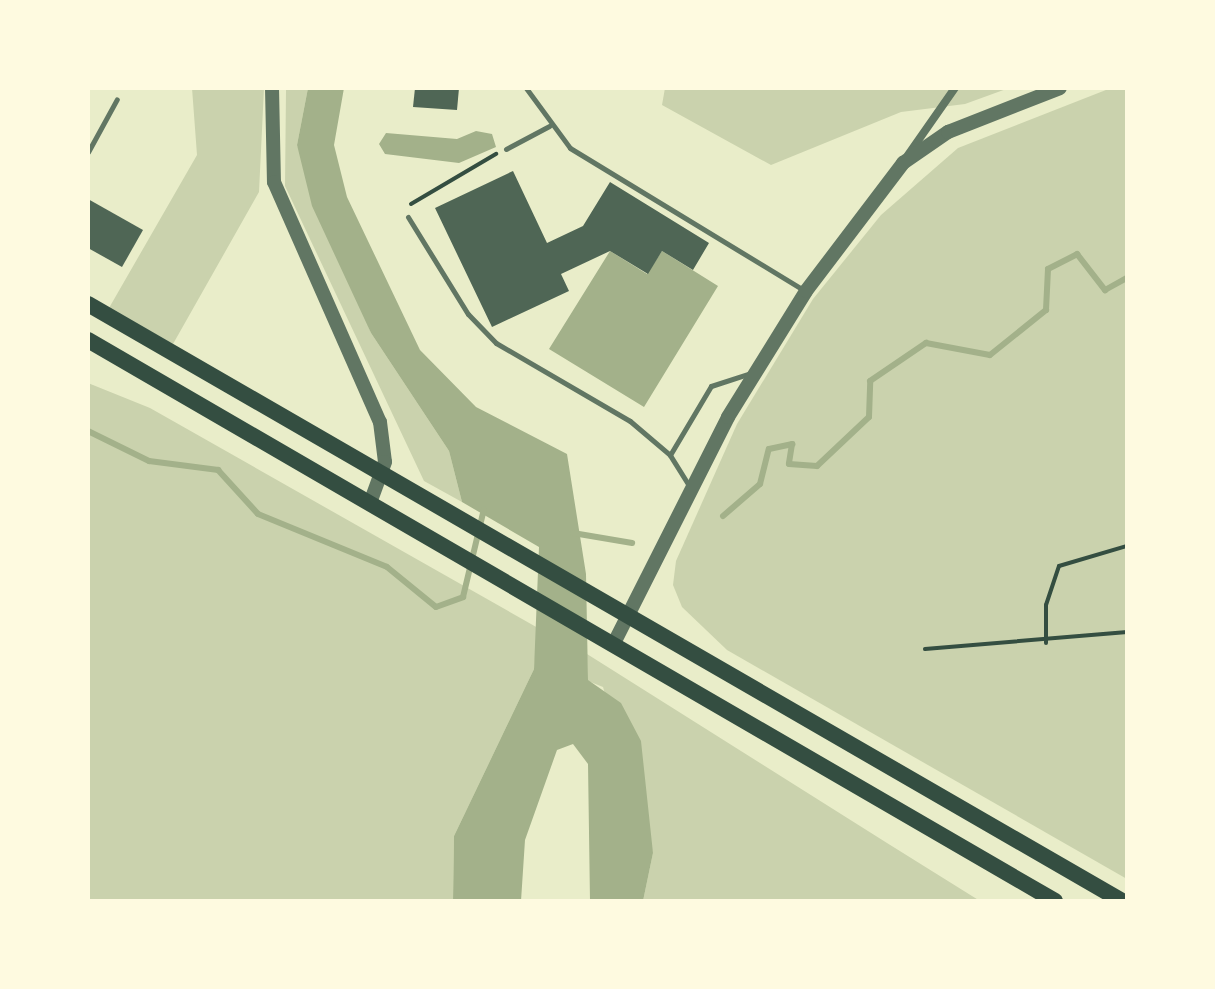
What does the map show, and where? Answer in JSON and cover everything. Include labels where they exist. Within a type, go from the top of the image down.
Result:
[{"type":"main road","points":[[88,304],[1122,901]]},
{"type":"main road","points":[[88,340],[1055,901]]},
{"type":"street","points":[[272,88],[274,182],[380,422],[383,474],[370,503]]},
{"type":"street","points":[[613,645],[688,484],[755,372],[806,291],[903,163],[955,88]]},
{"type":"street","points":[[903,163],[948,132],[1060,88]]},
{"type":"lane","points":[[526,88],[549,126],[570,148],[806,291]]},
{"type":"lane","points":[[88,152],[117,99]]},
{"type":"lane","points":[[506,149],[549,126]]},
{"type":"lane","points":[[408,217],[468,314],[496,343],[630,421],[670,455],[688,484]]},
{"type":"lane","points":[[670,455],[711,386],[755,372]]},
{"type":"path","points":[[408,217],[421,194],[506,149]]},
{"type":"path","points":[[1046,643],[1046,605],[1059,566],[1127,546]]},
{"type":"path","points":[[925,649],[1046,643],[1127,632]]},
{"type":"shaded area","points":[[192,88],[264,88],[259,192],[173,344],[109,308],[197,155]]},
{"type":"shaded area","points":[[308,88],[297,145],[371,333],[449,451],[462,502],[424,481],[285,186],[286,90]]},
{"type":"shaded area","points":[[308,88],[344,88],[334,145],[347,197],[420,350],[476,407],[567,454],[586,574],[588,680],[621,703],[641,741],[653,853],[643,901],[590,901],[588,764],[573,744],[557,750],[525,840],[521,901],[453,901],[454,836],[534,669],[539,547],[462,502],[449,451],[371,333],[312,206],[297,145]]},
{"type":"shaded area","points":[[665,88],[1009,88],[965,104],[901,112],[771,165],[662,105]]},
{"type":"shaded area","points":[[1111,88],[1127,88],[1127,879],[727,650],[682,607],[673,585],[676,561],[737,424],[813,299],[881,215],[958,148]]},
{"type":"shaded area","points":[[476,131],[492,134],[496,147],[459,163],[385,154],[379,144],[386,133],[457,139]]},
{"type":"shaded area","points":[[610,251],[647,274],[662,251],[718,286],[644,407],[549,349]]},
{"type":"shaded area","points":[[88,383],[150,408],[538,628],[534,669],[454,836],[453,901],[88,901]]},
{"type":"shaded area","points":[[587,654],[980,901],[643,901],[653,853],[603,687],[588,681]]},
{"type":"building","points":[[415,88],[459,88],[457,110],[413,107]]},
{"type":"building","points":[[513,171],[547,243],[583,226],[610,182],[709,243],[693,270],[662,251],[648,274],[610,251],[561,274],[569,291],[492,327],[435,208]]},
{"type":"building","points":[[88,199],[143,230],[122,267],[88,248]]},
{"type":"waterway","points":[[723,516],[760,484],[769,449],[792,444],[789,464],[817,466],[869,417],[870,381],[926,343],[990,355],[1046,310],[1048,269],[1077,254],[1105,290],[1127,278]]},
{"type":"waterway","points":[[88,431],[149,461],[218,470],[258,514],[387,567],[436,607],[463,597],[484,509]]},
{"type":"waterway","points":[[573,533],[632,543]]}]
